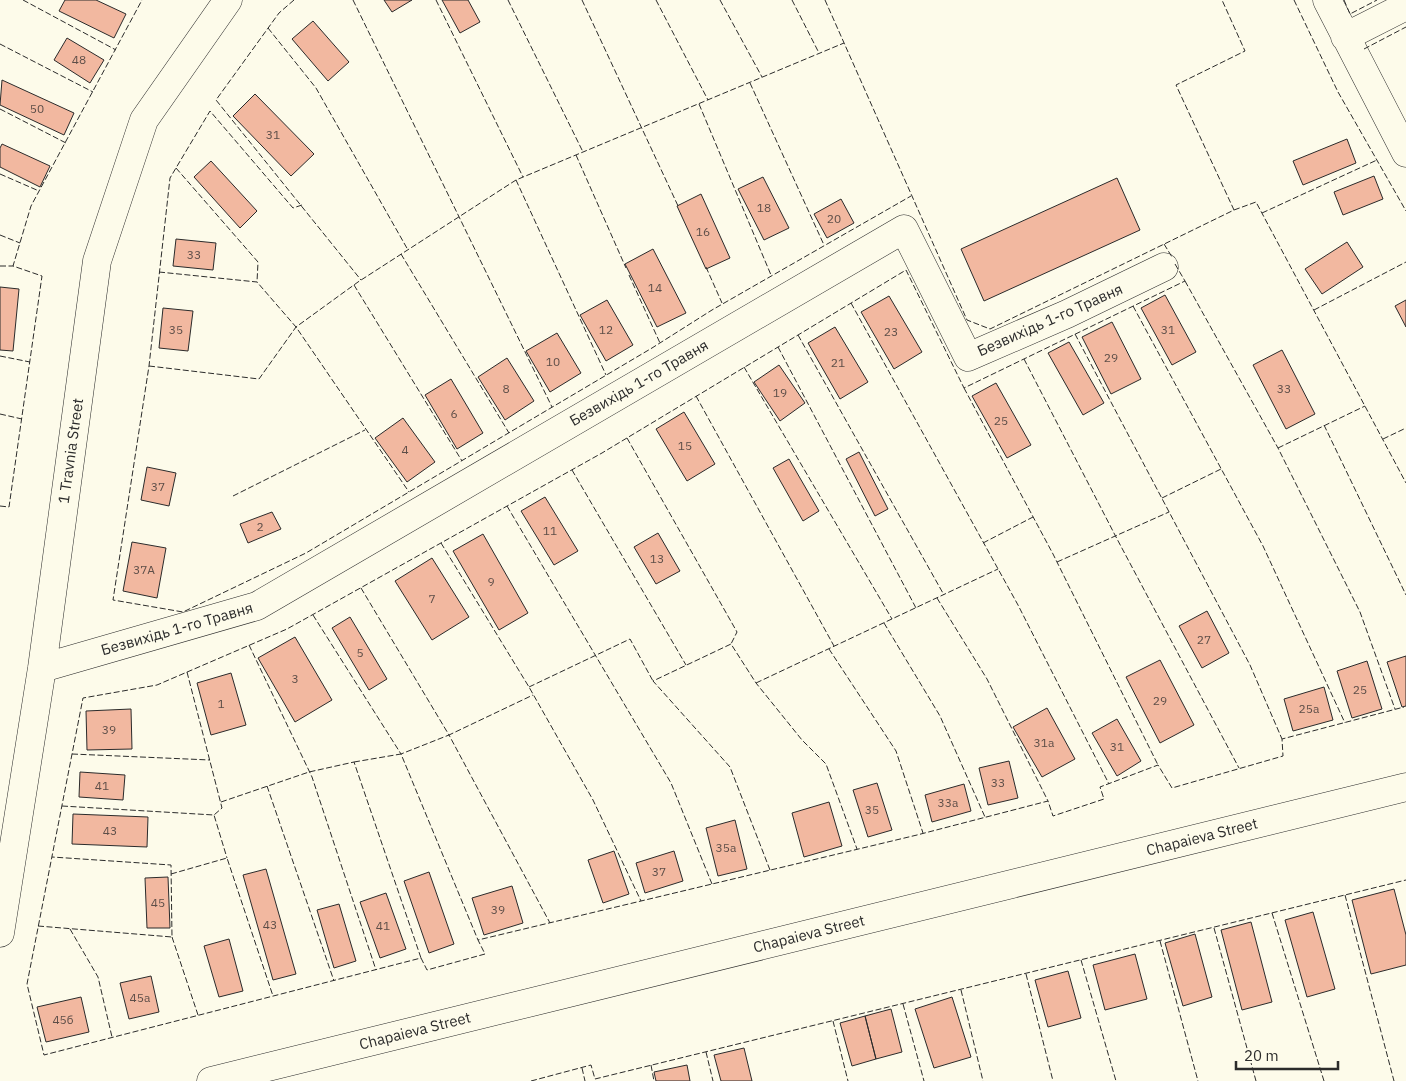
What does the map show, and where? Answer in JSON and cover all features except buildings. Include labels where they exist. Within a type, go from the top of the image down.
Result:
[{"type":"street","name":"1 Travnia Street","points":[[0,933],[42,668],[97,261],[144,120],[228,0]]},
{"type":"street","points":[[1327,0],[1406,153]]},
{"type":"street","points":[[1346,37],[1406,6]]},
{"type":"street","name":"Безвихідь 1-го Травня","points":[[42,668],[257,606],[904,228],[968,357],[1067,314],[1164,267]]},
{"type":"street","name":"Chapaieva Street","points":[[211,1081],[1406,786]]},
{"type":"fence","points":[[23,0],[116,50]]},
{"type":"fence","points":[[0,506],[9,507],[42,276],[13,266],[31,206],[142,0]]},
{"type":"fence","points":[[294,0],[279,13],[216,100],[361,280]]},
{"type":"fence","points":[[353,0],[552,407]]},
{"type":"fence","points":[[436,0],[523,177]]},
{"type":"fence","points":[[508,0],[583,152]]},
{"type":"fence","points":[[582,0],[679,208]]},
{"type":"fence","points":[[656,0],[708,100]]},
{"type":"fence","points":[[720,0],[762,77]]},
{"type":"fence","points":[[792,0],[819,53]]},
{"type":"fence","points":[[825,0],[967,320],[990,329],[1234,210],[1176,85],[1245,51],[1222,0]]},
{"type":"fence","points":[[1294,0],[1338,92],[1406,211]]},
{"type":"fence","points":[[1344,0],[1350,14],[1377,0]]},
{"type":"fence","points":[[1364,49],[1406,27]]},
{"type":"fence","points":[[268,28],[316,88],[408,250]]},
{"type":"fence","points":[[149,366],[259,379],[296,327],[358,282],[516,180],[844,43]]},
{"type":"fence","points":[[0,44],[93,92]]},
{"type":"fence","points":[[750,83],[824,245]]},
{"type":"fence","points":[[699,104],[771,275]]},
{"type":"fence","points":[[0,109],[66,143]]},
{"type":"fence","points":[[302,205],[293,208],[210,111],[170,178],[149,366],[113,600],[183,612],[306,553],[652,348],[712,310],[911,196]]},
{"type":"fence","points":[[576,155],[626,268]]},
{"type":"fence","points":[[1262,213],[1377,160]]},
{"type":"fence","points":[[176,168],[258,262],[257,282]]},
{"type":"fence","points":[[0,174],[39,191]]},
{"type":"fence","points":[[516,180],[606,375]]},
{"type":"fence","points":[[1234,210],[1256,202],[1406,483]]},
{"type":"fence","points":[[0,235],[20,243]]},
{"type":"fence","points":[[1164,244],[1172,257]]},
{"type":"fence","points":[[401,254],[509,433]]},
{"type":"fence","points":[[1314,310],[1406,262]]},
{"type":"fence","points":[[1175,264],[1185,281],[964,388],[906,270],[602,453],[287,629],[157,685],[83,698],[27,984],[44,1055],[421,958],[427,970],[485,954],[478,940],[917,835],[1048,801],[1053,816],[1104,799],[1100,787],[1158,765],[1172,788],[1283,756],[1282,739],[1404,707]]},
{"type":"fence","points":[[0,266],[13,266]]},
{"type":"fence","points":[[706,267],[722,303]]},
{"type":"fence","points":[[159,272],[257,282],[296,327],[409,492]]},
{"type":"fence","points":[[629,275],[660,343]]},
{"type":"fence","points":[[1185,281],[1278,448],[1360,612],[1395,709]]},
{"type":"fence","points":[[354,285],[462,461]]},
{"type":"fence","points":[[851,303],[1018,605],[1109,784]]},
{"type":"fence","points":[[1133,306],[1263,546],[1345,723]]},
{"type":"fence","points":[[1075,334],[1250,665],[1282,739]]},
{"type":"fence","points":[[798,335],[944,595]]},
{"type":"fence","points":[[778,347],[916,608]]},
{"type":"fence","points":[[0,356],[30,362]]},
{"type":"fence","points":[[1024,359],[1239,768]]},
{"type":"fence","points":[[744,367],[892,619]]},
{"type":"fence","points":[[964,388],[1053,554],[1158,765]]},
{"type":"fence","points":[[696,396],[834,646]]},
{"type":"fence","points":[[1278,448],[1365,406]]},
{"type":"fence","points":[[0,414],[22,419]]},
{"type":"fence","points":[[1324,425],[1406,595]]},
{"type":"fence","points":[[1383,439],[1406,428]]},
{"type":"fence","points":[[233,496],[365,430]]},
{"type":"fence","points":[[627,438],[737,632],[731,644]]},
{"type":"fence","points":[[1162,498],[1221,469]]},
{"type":"fence","points":[[572,470],[686,665]]},
{"type":"fence","points":[[507,506],[671,783],[712,884]]},
{"type":"fence","points":[[1057,562],[1169,512]]},
{"type":"fence","points":[[983,543],[1033,517]]},
{"type":"fence","points":[[441,543],[529,687],[593,800],[641,901]]},
{"type":"fence","points":[[756,683],[998,569]]},
{"type":"fence","points":[[361,588],[449,735],[533,695]]},
{"type":"fence","points":[[937,598],[987,679],[1048,801]]},
{"type":"fence","points":[[313,615],[401,754],[449,735],[550,923]]},
{"type":"fence","points":[[884,623],[940,716],[985,817]]},
{"type":"fence","points":[[529,687],[630,639],[653,681]]},
{"type":"fence","points":[[770,870],[730,767],[653,681],[731,644],[756,683],[802,740],[826,764],[857,849]]},
{"type":"fence","points":[[249,645],[312,777],[376,970]]},
{"type":"fence","points":[[829,649],[896,751],[923,833]]},
{"type":"fence","points":[[187,672],[222,808],[214,815]]},
{"type":"fence","points":[[72,754],[210,760]]},
{"type":"fence","points":[[354,762],[401,754],[478,940]]},
{"type":"fence","points":[[221,802],[309,772],[354,762],[421,958]]},
{"type":"fence","points":[[267,786],[334,981]]},
{"type":"fence","points":[[62,806],[214,815],[227,858]]},
{"type":"fence","points":[[38,926],[172,937],[171,865],[52,857]]},
{"type":"fence","points":[[171,874],[227,858],[273,996]]},
{"type":"fence","points":[[531,1081],[591,1065],[595,1079],[1406,880]]},
{"type":"fence","points":[[1345,895],[1394,1081]]},
{"type":"fence","points":[[1272,913],[1324,1081]]},
{"type":"fence","points":[[1214,928],[1256,1081]]},
{"type":"fence","points":[[70,929],[98,977],[112,1037]]},
{"type":"fence","points":[[172,937],[198,1015]]},
{"type":"fence","points":[[1160,941],[1198,1081]]},
{"type":"fence","points":[[1081,960],[1116,1081]]},
{"type":"fence","points":[[1026,974],[1053,1081]]},
{"type":"fence","points":[[961,990],[983,1081]]},
{"type":"fence","points":[[903,1004],[924,1081]]},
{"type":"fence","points":[[833,1021],[848,1081]]},
{"type":"fence","points":[[706,1052],[713,1081]]},
{"type":"fence","points":[[651,1065],[654,1081]]},
{"type":"fence","points":[[582,1068],[585,1081]]}]
